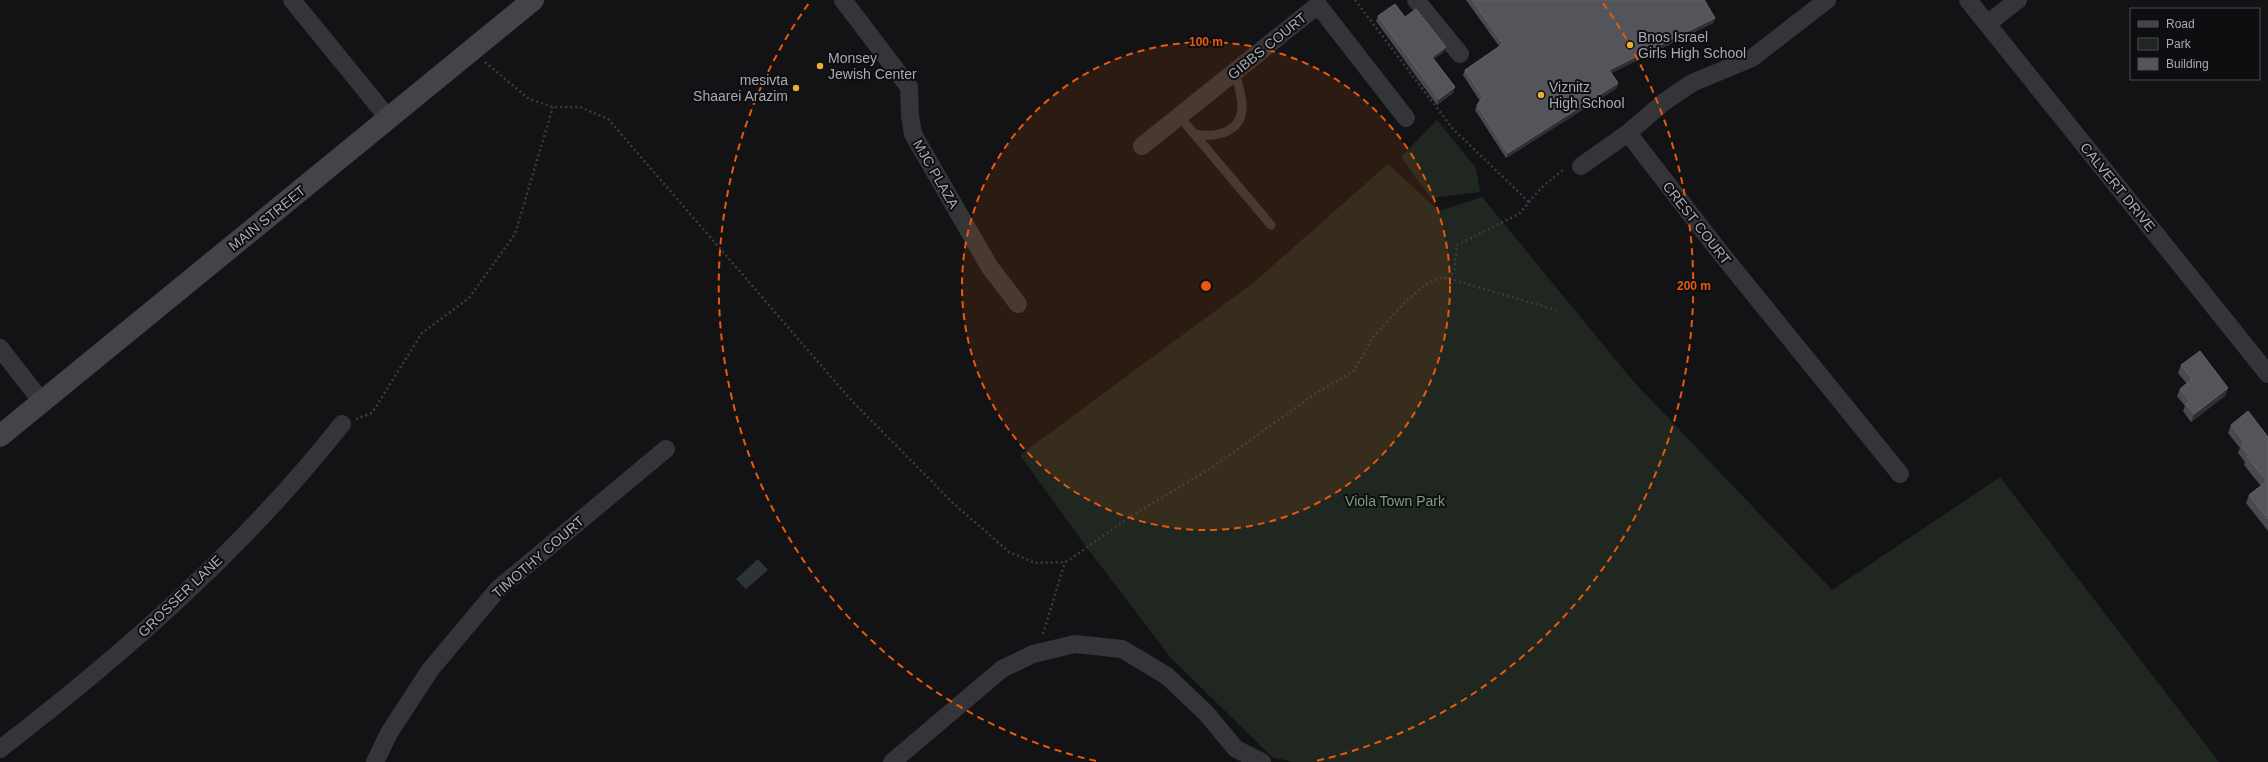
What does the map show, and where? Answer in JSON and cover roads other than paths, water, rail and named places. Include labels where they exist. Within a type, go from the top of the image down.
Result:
[{"type":"main road","name":"MAIN STREET","points":[[0,436],[534,0]]},
{"type":"street","points":[[292,0],[389,119]]},
{"type":"street","name":"MJC PLAZA","points":[[843,0],[909,87],[910,116],[913,134],[989,266],[1018,304]]},
{"type":"street","points":[[1416,0],[1460,54]]},
{"type":"street","points":[[1581,166],[1628,133],[1664,102],[1692,83],[1752,58],[1827,0]]},
{"type":"street","name":"CALVERT DRIVE","points":[[1968,0],[2268,374]]},
{"type":"street","points":[[1987,24],[2018,0]]},
{"type":"street","name":"GIBBS COURT","points":[[1142,146],[1319,2],[1406,118]]},
{"type":"street","name":"CREST COURT","points":[[1628,133],[1719,252],[1900,474]]},
{"type":"street","points":[[0,348],[42,402]]},
{"type":"street","name":"GROSSER LANE","points":[[0,749],[46,714],[165,614],[304,473],[342,424]]},
{"type":"street","name":"TIMOTHY COURT","points":[[375,762],[389,732],[430,670],[498,589],[666,449]]},
{"type":"street","points":[[892,762],[1002,669],[1033,654],[1075,644],[1122,649],[1167,676],[1206,713],[1236,749],[1262,762]]},
{"type":"lane","points":[[1195,134],[1213,136],[1224,133],[1232,128],[1240,117],[1242,107],[1235,71]]},
{"type":"lane","points":[[1179,116],[1271,225]]},
{"type":"place","name":"Bnos Israel Girls High School","points":[[1630,45]]},
{"type":"place","name":"Monsey Jewish Center","points":[[820,66]]},
{"type":"place","name":"mesivta Shaarei Arazim","points":[[796,88]]},
{"type":"place","name":"Viznitz High School","points":[[1541,95]]},
{"type":"park label","name":"Viola Town Park","points":[[1395,501]]}]
